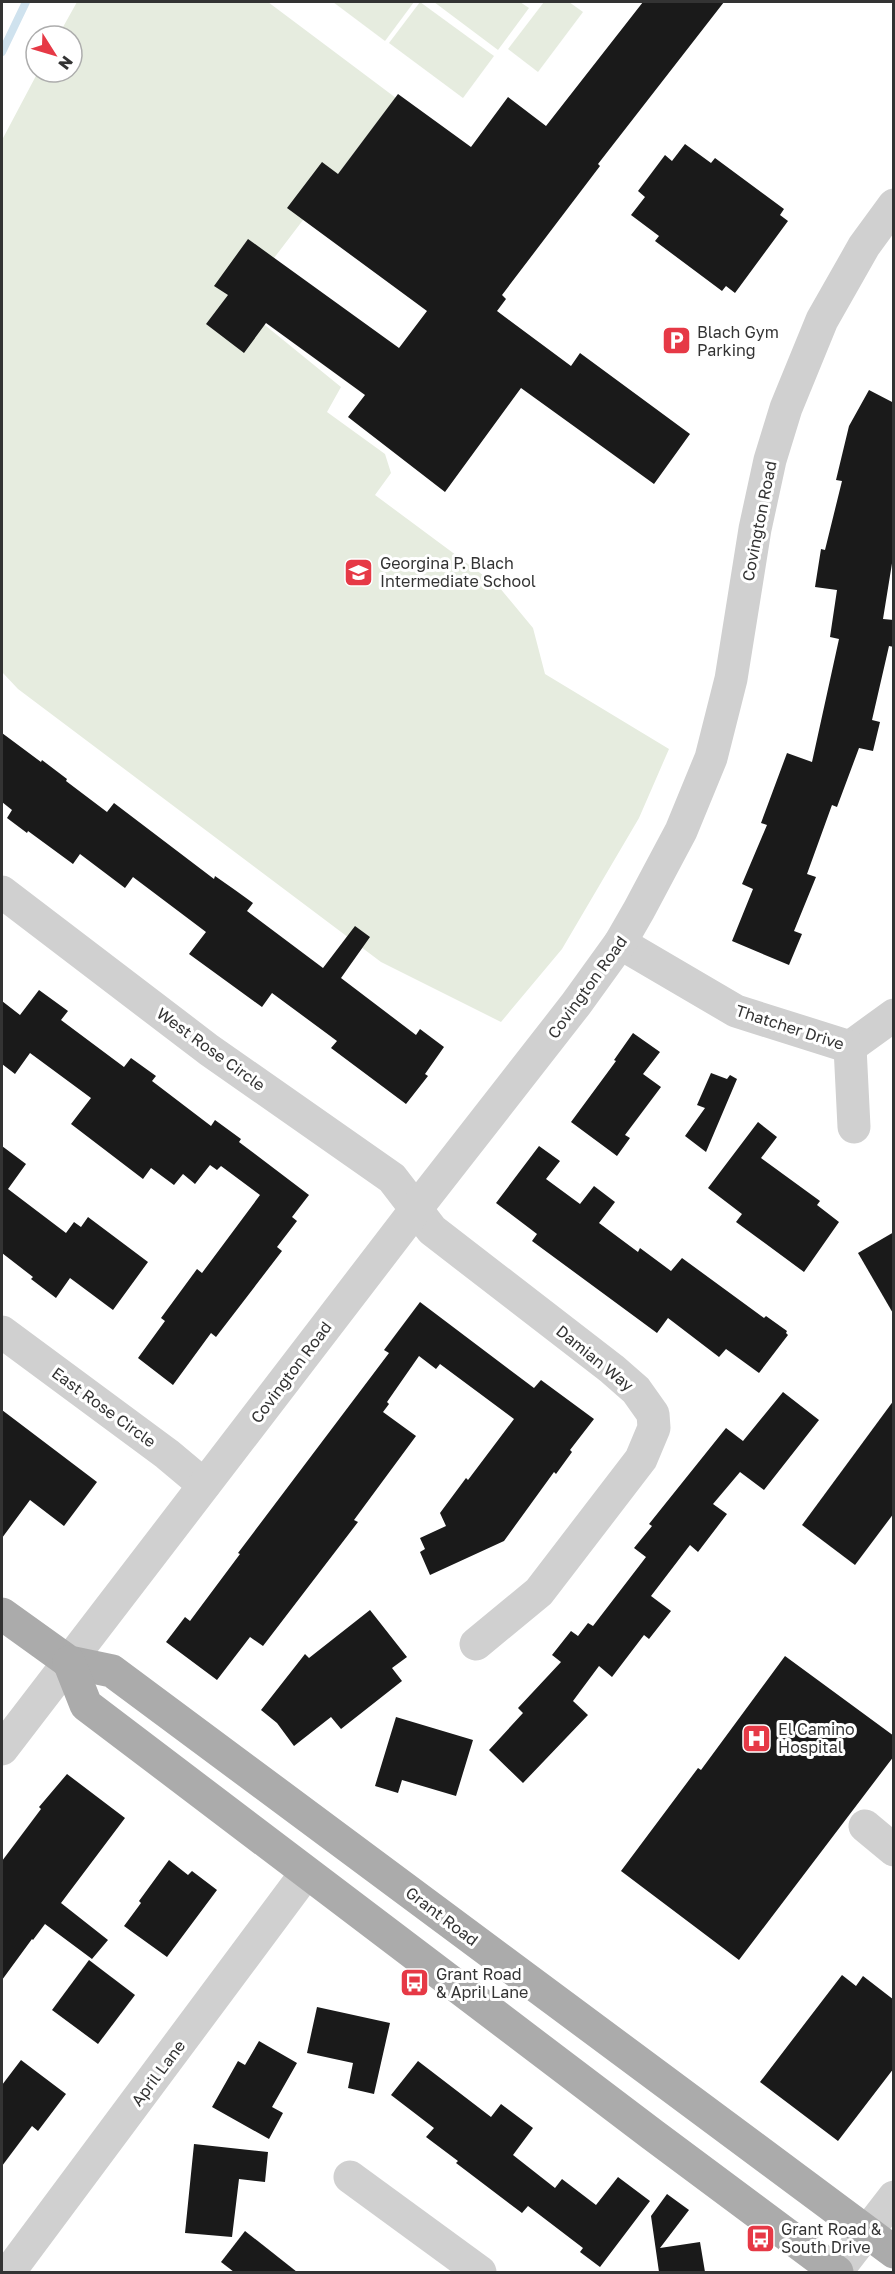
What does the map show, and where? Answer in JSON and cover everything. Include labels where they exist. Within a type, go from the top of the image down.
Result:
[{"type":"main road","name":"Grant Road","points":[[2,1614],[69,1662],[112,1671],[894,2252]]},
{"type":"main road","points":[[69,1662],[86,1705],[837,2272]]},
{"type":"street","name":"Covington Road","points":[[2,1749],[576,1004],[620,943],[681,831],[711,758],[732,680],[755,529],[770,460],[786,408],[822,320],[864,246],[894,206]]},
{"type":"street","name":"West Rose Circle","points":[[2,892],[209,1050],[392,1178],[416,1209]]},
{"type":"street","name":"Thatcher Drive","points":[[620,943],[736,1011],[850,1047],[894,1015]]},
{"type":"street","points":[[850,1047],[854,1126]]},
{"type":"street","name":"Damian Way","points":[[416,1209],[432,1230],[636,1390],[653,1414],[654,1428],[641,1459],[634,1469],[539,1592],[476,1644]]},
{"type":"street","name":"East Rose Circle","points":[[2,1332],[167,1454],[204,1485]]},
{"type":"street","points":[[865,1826],[894,1850]]},
{"type":"street","name":"April Lane","points":[[9,2272],[306,1873]]},
{"type":"street","points":[[351,2177],[480,2272]]},
{"type":"street","points":[[837,2272],[894,2197]]},
{"type":"shaded area","points":[[77,2],[268,2],[396,98],[239,304],[341,387],[327,412],[385,454],[391,473],[375,495],[499,587],[533,628],[545,674],[669,749],[639,818],[562,949],[501,1022],[381,962],[18,689],[2,672],[2,140],[32,84],[84,84],[84,24],[65,24]]},
{"type":"shaded area","points":[[333,2],[414,2],[385,41]]},
{"type":"shaded area","points":[[420,2],[494,56],[463,98],[389,43]]},
{"type":"shaded area","points":[[434,2],[520,2],[529,8],[498,50]]},
{"type":"shaded area","points":[[544,2],[569,2],[583,12],[538,72],[508,49]]},
{"type":"building","points":[[643,2],[724,2],[598,164],[600,166],[502,295],[506,299],[497,311],[571,366],[580,353],[690,434],[654,484],[521,388],[445,492],[348,417],[365,395],[266,323],[244,353],[206,324],[228,295],[214,286],[248,239],[399,348],[427,311],[287,208],[322,162],[338,174],[398,94],[471,147],[508,97],[546,126]]},
{"type":"building","points":[[685,144],[711,163],[715,158],[784,209],[780,215],[788,221],[735,293],[726,286],[722,291],[655,241],[659,236],[631,215],[645,197],[638,191],[665,155],[672,161]]},
{"type":"building","points":[[869,390],[894,403],[894,551],[883,619],[894,620],[894,647],[889,646],[872,720],[880,722],[873,751],[859,748],[837,807],[832,805],[807,874],[816,877],[794,931],[802,934],[789,965],[732,941],[753,889],[742,884],[767,825],[761,823],[787,753],[812,762],[839,639],[830,637],[837,590],[815,587],[821,549],[825,550],[842,481],[836,480],[849,426]]},
{"type":"building","points":[[2,733],[41,762],[42,760],[107,812],[114,803],[214,879],[215,876],[253,903],[247,911],[323,968],[355,926],[370,937],[341,978],[416,1035],[420,1029],[444,1047],[425,1074],[428,1076],[406,1104],[331,1048],[337,1041],[272,993],[262,1007],[189,954],[206,932],[133,877],[125,888],[80,854],[73,864],[7,818],[12,810],[2,802]]},
{"type":"building","points":[[39,990],[68,1011],[61,1020],[124,1067],[131,1058],[156,1076],[152,1081],[211,1126],[215,1120],[241,1139],[239,1142],[309,1195],[292,1217],[297,1221],[277,1247],[282,1251],[216,1337],[211,1333],[173,1385],[138,1358],[165,1321],[161,1318],[197,1269],[202,1273],[260,1195],[221,1166],[217,1170],[210,1165],[195,1184],[183,1174],[174,1185],[151,1168],[143,1179],[71,1124],[91,1098],[30,1053],[15,1074],[2,1064],[2,1001],[20,1015]]},
{"type":"building","points":[[633,1033],[660,1052],[643,1074],[661,1087],[625,1135],[630,1138],[617,1156],[571,1122],[616,1061],[614,1060]]},
{"type":"building","points":[[711,1073],[727,1079],[730,1075],[737,1079],[706,1152],[685,1136],[705,1108],[697,1105]]},
{"type":"building","points":[[758,1122],[777,1137],[761,1158],[820,1201],[817,1205],[839,1222],[804,1272],[736,1222],[742,1214],[708,1188]]},
{"type":"building","points":[[2,1146],[26,1164],[8,1189],[66,1233],[74,1222],[81,1227],[88,1217],[148,1262],[113,1310],[70,1278],[56,1298],[2,1253]]},
{"type":"building","points":[[539,1146],[560,1161],[546,1179],[580,1204],[594,1186],[615,1202],[599,1223],[638,1252],[640,1248],[671,1271],[682,1258],[764,1318],[766,1316],[787,1331],[788,1335],[759,1373],[726,1349],[719,1357],[668,1318],[657,1333],[532,1241],[537,1234],[496,1203]]},
{"type":"building","points":[[894,1232],[894,1315],[858,1253]]},
{"type":"building","points":[[420,1302],[534,1388],[541,1380],[594,1419],[570,1450],[572,1452],[556,1474],[554,1472],[504,1541],[430,1575],[420,1552],[425,1549],[420,1538],[446,1526],[440,1513],[514,1419],[440,1364],[436,1369],[419,1356],[387,1402],[389,1404],[383,1412],[416,1436],[354,1520],[358,1522],[263,1646],[250,1637],[217,1680],[166,1642],[185,1617],[190,1621],[240,1554],[238,1553],[389,1353],[384,1350]]},
{"type":"building","points":[[783,1392],[819,1420],[764,1490],[740,1472],[713,1504],[727,1514],[698,1552],[690,1545],[651,1596],[671,1611],[649,1639],[644,1635],[612,1677],[599,1666],[573,1701],[588,1715],[523,1783],[489,1750],[523,1713],[518,1708],[561,1662],[552,1655],[571,1631],[578,1636],[588,1623],[593,1626],[646,1557],[634,1548],[652,1526],[649,1524],[726,1428],[743,1441]]},
{"type":"building","points":[[894,1400],[894,1513],[855,1565],[802,1525]]},
{"type":"building","points":[[2,1410],[97,1482],[64,1526],[30,1500],[2,1538]]},
{"type":"building","points":[[370,1610],[407,1657],[392,1668],[402,1681],[341,1729],[331,1717],[294,1746],[277,1723],[261,1710],[305,1654],[309,1658]]},
{"type":"building","points":[[785,1656],[894,1736],[894,1756],[739,1960],[621,1871],[698,1768],[701,1770]]},
{"type":"building","points":[[396,1717],[473,1740],[456,1796],[402,1780],[398,1793],[375,1786]]},
{"type":"building","points":[[67,1774],[125,1818],[61,1903],[108,1940],[92,1959],[45,1924],[2,1980],[2,1861],[41,1809],[39,1807]]},
{"type":"building","points":[[169,1860],[188,1875],[192,1871],[217,1890],[167,1957],[124,1926]]},
{"type":"building","points":[[89,1960],[135,1995],[98,2044],[52,2010]]},
{"type":"building","points":[[842,1975],[856,1986],[863,1976],[894,2000],[894,2068],[838,2141],[760,2082]]},
{"type":"building","points":[[317,2007],[390,2023],[374,2094],[348,2088],[353,2063],[307,2053]]},
{"type":"building","points":[[259,2041],[297,2063],[272,2107],[283,2113],[269,2139],[212,2107],[238,2061],[245,2065]]},
{"type":"building","points":[[21,2060],[66,2094],[38,2131],[32,2126],[2,2166],[2,2085]]},
{"type":"building","points":[[418,2061],[491,2117],[501,2104],[533,2128],[513,2155],[555,2188],[562,2179],[596,2205],[618,2177],[650,2201],[600,2267],[580,2252],[583,2248],[528,2206],[522,2213],[426,2137],[434,2128],[391,2095]]},
{"type":"building","points":[[194,2144],[268,2152],[265,2182],[239,2179],[232,2237],[185,2233]]},
{"type":"building","points":[[667,2194],[689,2210],[660,2248],[700,2242],[705,2272],[659,2272],[651,2216]]},
{"type":"building","points":[[245,2231],[297,2272],[234,2272],[221,2262]]},
{"type":"waterway","points":[[2,52],[26,2]]},
{"type":"place","name":"Blach Gym Parking","points":[[676,341]]},
{"type":"place","name":"Georgina P. Blach Intermediate School","points":[[359,572]]},
{"type":"place","name":"El Camino Hospital","points":[[757,1738]]},
{"type":"place","name":"Grant Road & April Lane","points":[[415,1983]]},
{"type":"place","name":"Grant Road & South Drive","points":[[760,2238]]}]
